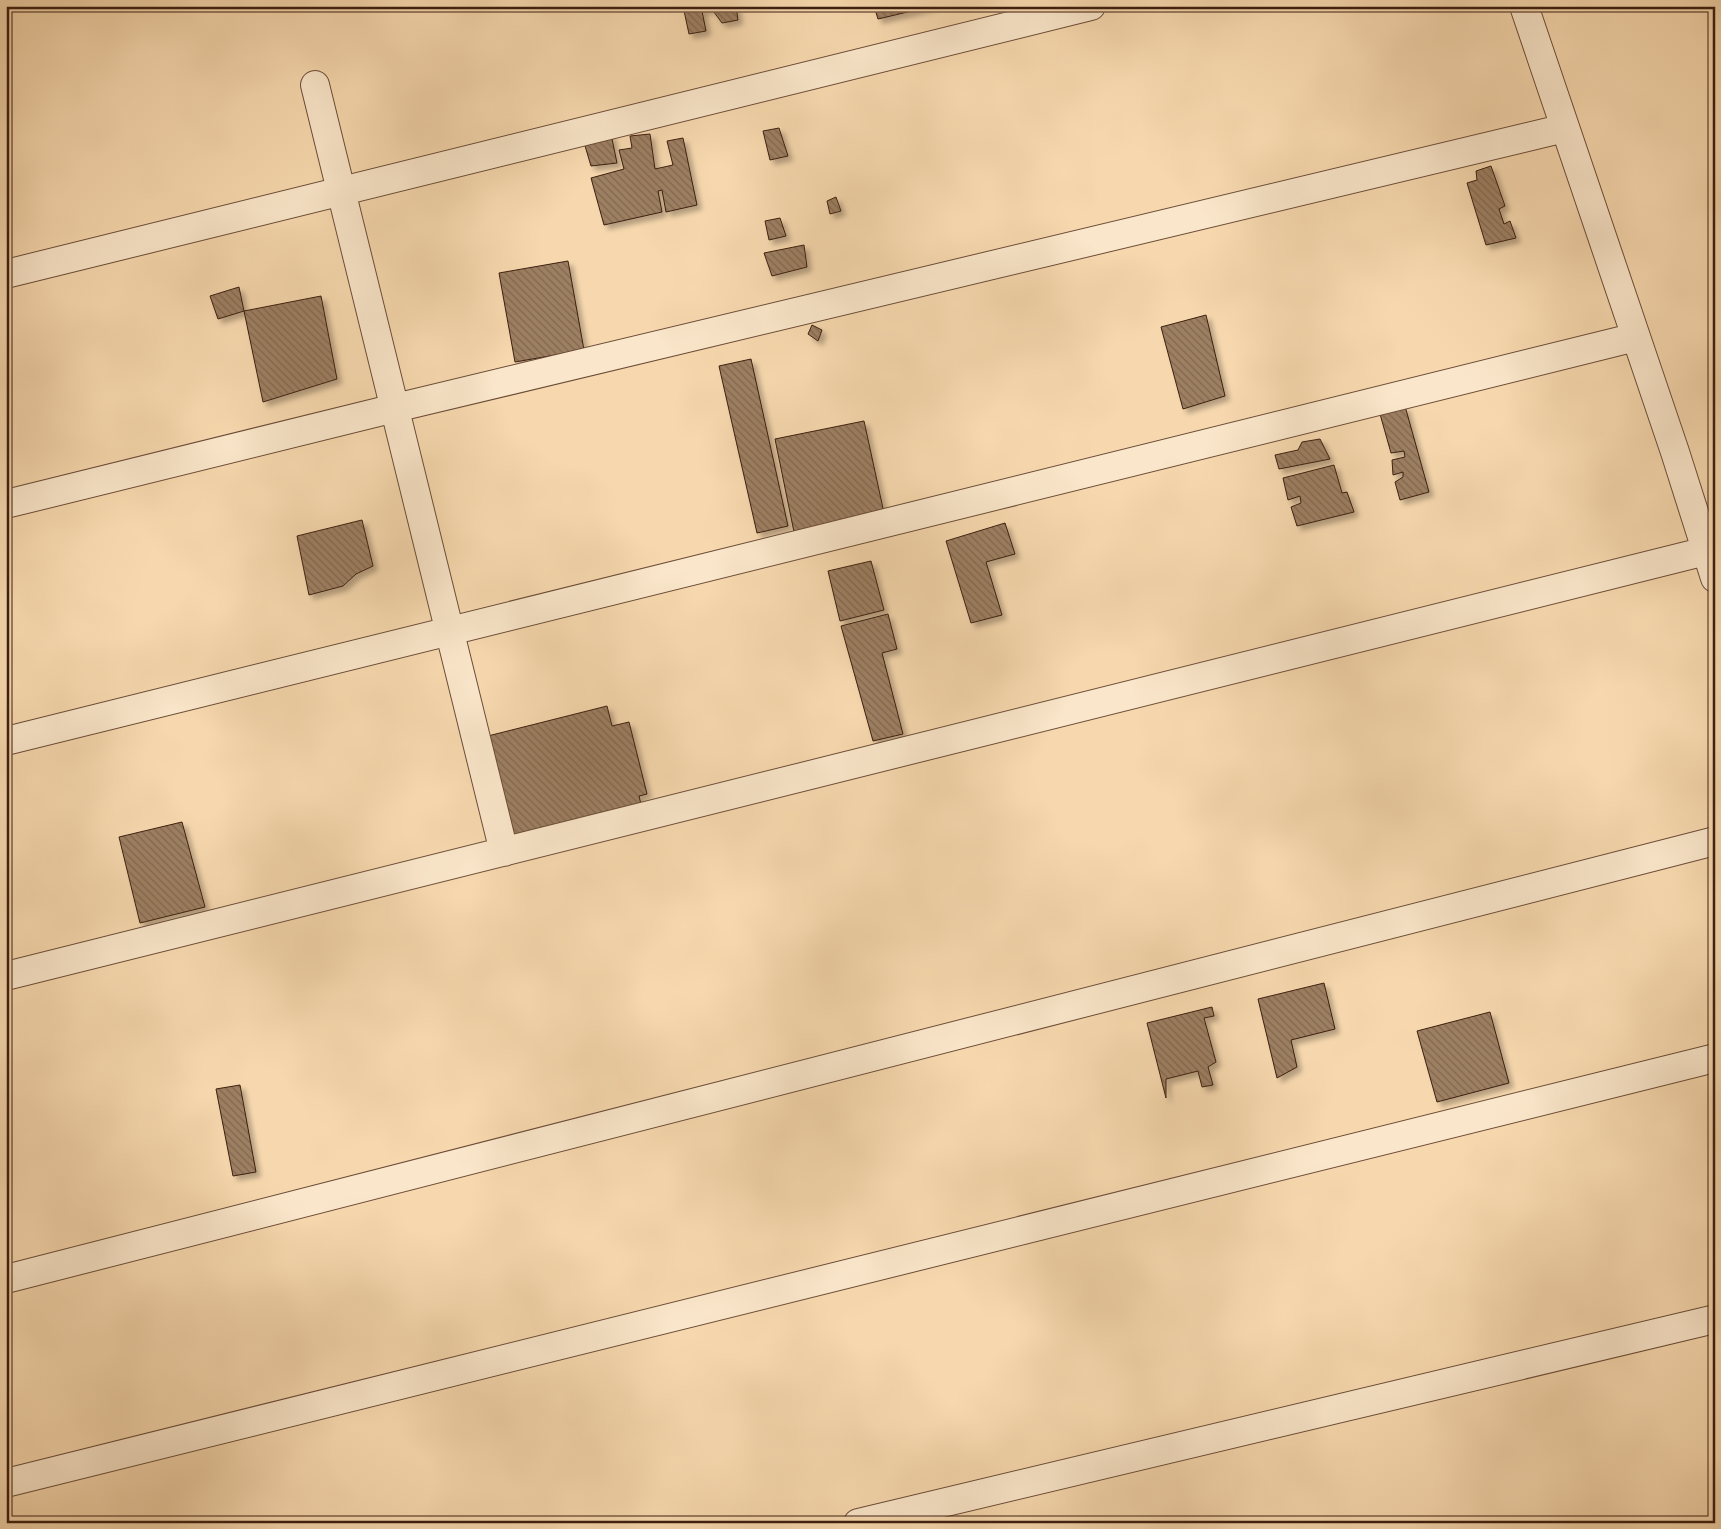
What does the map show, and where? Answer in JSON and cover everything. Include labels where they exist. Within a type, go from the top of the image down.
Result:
[{"type":"street","points":[[6,274],[1091,6]]},
{"type":"street","points":[[1524,6],[1636,337],[1706,533],[1715,578]]},
{"type":"street","points":[[315,85],[504,852]]},
{"type":"street","points":[[6,504],[395,408],[1565,128]]},
{"type":"street","points":[[6,741],[1636,337]]},
{"type":"street","points":[[6,976],[504,852],[1706,533]]},
{"type":"street","points":[[6,1280],[1715,841]]},
{"type":"street","points":[[6,1483],[1715,1058]]},
{"type":"street","points":[[858,1523],[1715,1319]]},
{"type":"building","points":[[683,6],[736,6],[738,20],[722,23],[711,8],[702,11],[706,31],[689,34]]},
{"type":"building","points":[[874,6],[933,6],[878,19]]},
{"type":"building","points":[[779,128],[788,156],[770,160],[763,131]]},
{"type":"building","points":[[611,134],[617,163],[591,166],[583,139]]},
{"type":"building","points":[[650,134],[655,169],[673,165],[667,141],[683,138],[697,205],[666,212],[662,190],[658,191],[662,212],[604,225],[591,178],[624,169],[619,150],[632,148],[630,136]]},
{"type":"building","points":[[1491,166],[1505,206],[1499,209],[1504,224],[1510,221],[1516,238],[1486,245],[1467,183],[1477,180],[1476,171]]},
{"type":"building","points":[[836,197],[841,211],[830,214],[827,201]]},
{"type":"building","points":[[780,218],[786,236],[769,240],[765,221]]},
{"type":"building","points":[[804,245],[807,267],[772,276],[764,253]]},
{"type":"building","points":[[568,261],[584,350],[515,362],[499,273]]},
{"type":"building","points":[[239,287],[244,311],[218,319],[210,296]]},
{"type":"building","points":[[321,296],[337,379],[263,402],[244,311]]},
{"type":"building","points":[[1206,315],[1225,396],[1183,409],[1161,327]]},
{"type":"building","points":[[812,325],[822,330],[818,341],[808,334]]},
{"type":"building","points":[[751,359],[788,526],[757,533],[719,366]]},
{"type":"building","points":[[1405,406],[1429,492],[1400,500],[1395,482],[1403,477],[1403,472],[1393,475],[1392,460],[1405,457],[1404,451],[1391,453],[1380,414]]},
{"type":"building","points":[[864,421],[884,513],[794,532],[775,439]]},
{"type":"building","points":[[1320,439],[1330,459],[1279,469],[1275,455],[1298,450],[1302,442]]},
{"type":"building","points":[[1334,465],[1342,493],[1347,492],[1354,512],[1297,526],[1291,507],[1301,503],[1300,496],[1288,500],[1283,478]]},
{"type":"building","points":[[362,520],[373,566],[356,574],[343,586],[309,595],[297,536]]},
{"type":"building","points":[[1005,523],[1015,554],[986,562],[1002,615],[971,623],[946,541]]},
{"type":"building","points":[[871,561],[884,610],[840,621],[828,571]]},
{"type":"building","points":[[888,614],[897,649],[882,653],[903,734],[873,741],[841,626]]},
{"type":"building","points":[[607,706],[612,726],[629,722],[647,794],[639,796],[644,817],[504,851],[476,739]]},
{"type":"building","points":[[182,822],[205,907],[140,923],[119,837]]},
{"type":"building","points":[[1324,983],[1335,1029],[1291,1040],[1297,1067],[1277,1078],[1258,999]]},
{"type":"building","points":[[1212,1007],[1214,1016],[1204,1018],[1216,1062],[1208,1067],[1213,1085],[1202,1087],[1198,1071],[1166,1079],[1166,1098],[1147,1023]]},
{"type":"building","points":[[1490,1012],[1509,1083],[1437,1102],[1417,1031]]},
{"type":"building","points":[[240,1085],[256,1172],[233,1176],[216,1089]]}]
